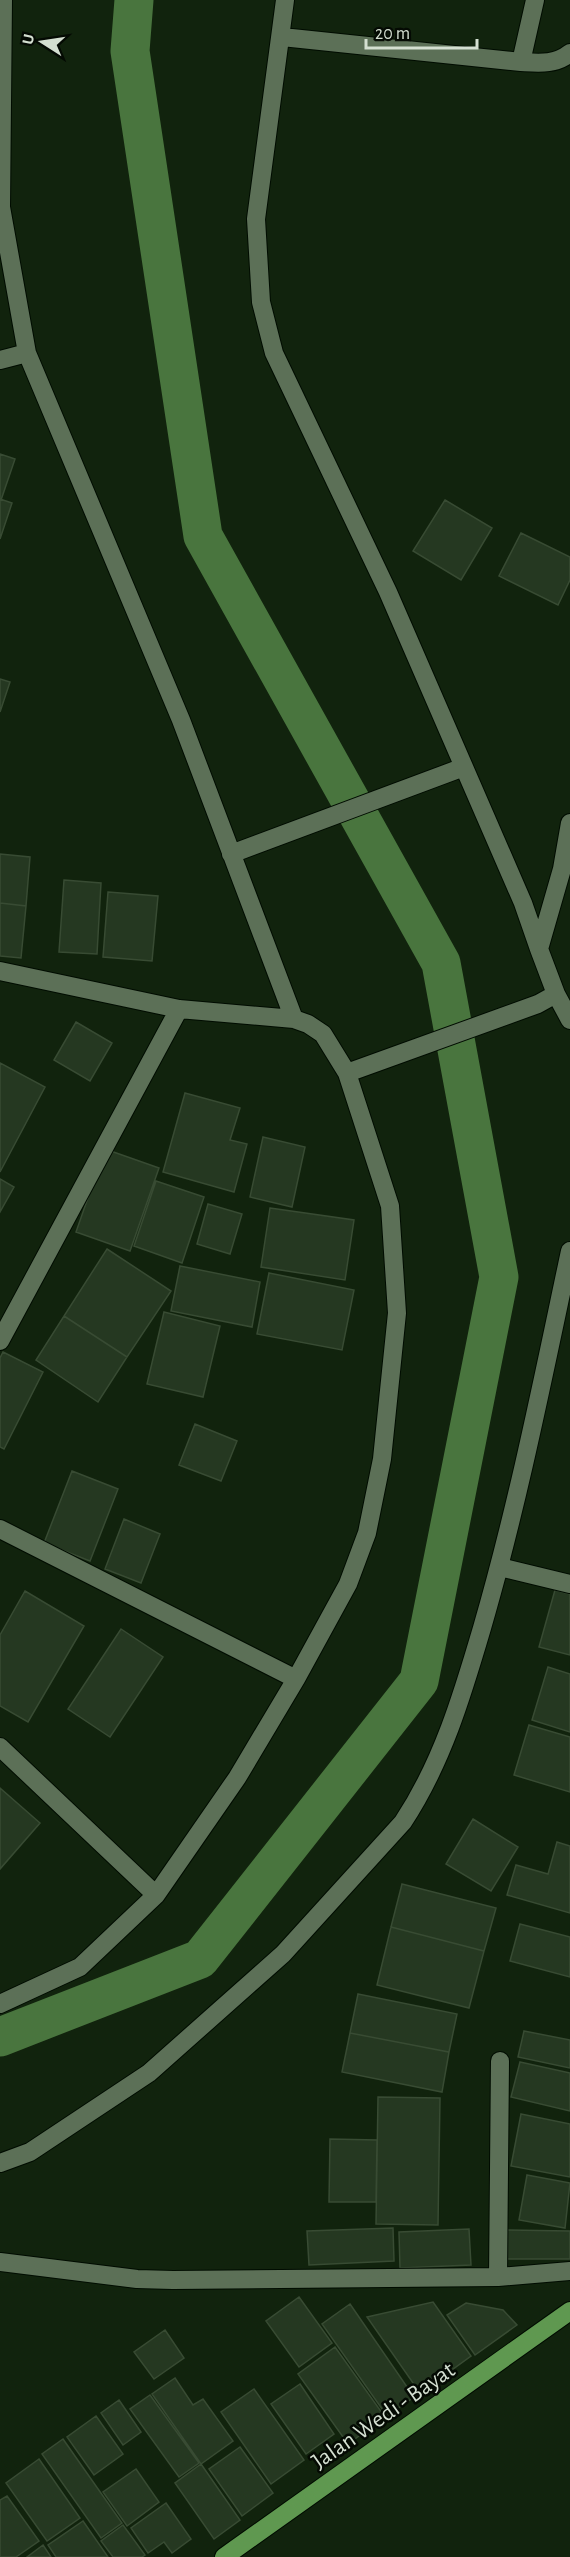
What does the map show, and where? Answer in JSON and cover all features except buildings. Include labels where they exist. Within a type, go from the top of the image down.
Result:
[{"type":"main road","name":"Jalan Wedi - Bayat","points":[[224,2557],[570,2312]]},
{"type":"street","points":[[3,0],[1,207],[27,353],[180,720],[240,851],[294,1019]]},
{"type":"street","points":[[285,0],[282,37],[256,219],[261,302],[274,353],[388,592],[456,771],[523,903],[556,994],[570,1020]]},
{"type":"street","points":[[521,62],[534,0]]},
{"type":"street","points":[[282,37],[521,62],[548,63],[562,59],[570,53]]},
{"type":"street","points":[[0,360],[27,353]]},
{"type":"street","points":[[240,851],[456,771]]},
{"type":"street","points":[[539,949],[562,869],[570,823]]},
{"type":"street","points":[[0,971],[179,1010],[294,1019],[308,1024],[323,1034],[347,1073],[390,1206],[397,1313],[382,1459],[367,1533],[348,1584],[296,1679],[237,1778],[156,1895],[80,1967],[0,2004]]},
{"type":"street","points":[[347,1073],[538,1004],[556,994]]},
{"type":"street","points":[[0,1341],[179,1010]]},
{"type":"street","points":[[0,2163],[30,2152],[149,2073],[283,1954],[403,1822],[431,1775],[458,1709],[500,1567],[570,1251]]},
{"type":"street","points":[[0,1529],[296,1679]]},
{"type":"street","points":[[500,1567],[570,1584]]},
{"type":"street","points":[[0,1747],[156,1895]]},
{"type":"street","points":[[498,2277],[500,2061]]},
{"type":"street","points":[[0,2262],[137,2279],[173,2280],[498,2277],[570,2271]]},
{"type":"waterway","points":[[0,2037],[200,1959],[419,1681],[499,1277],[441,963],[203,536],[130,51],[134,0]]}]
